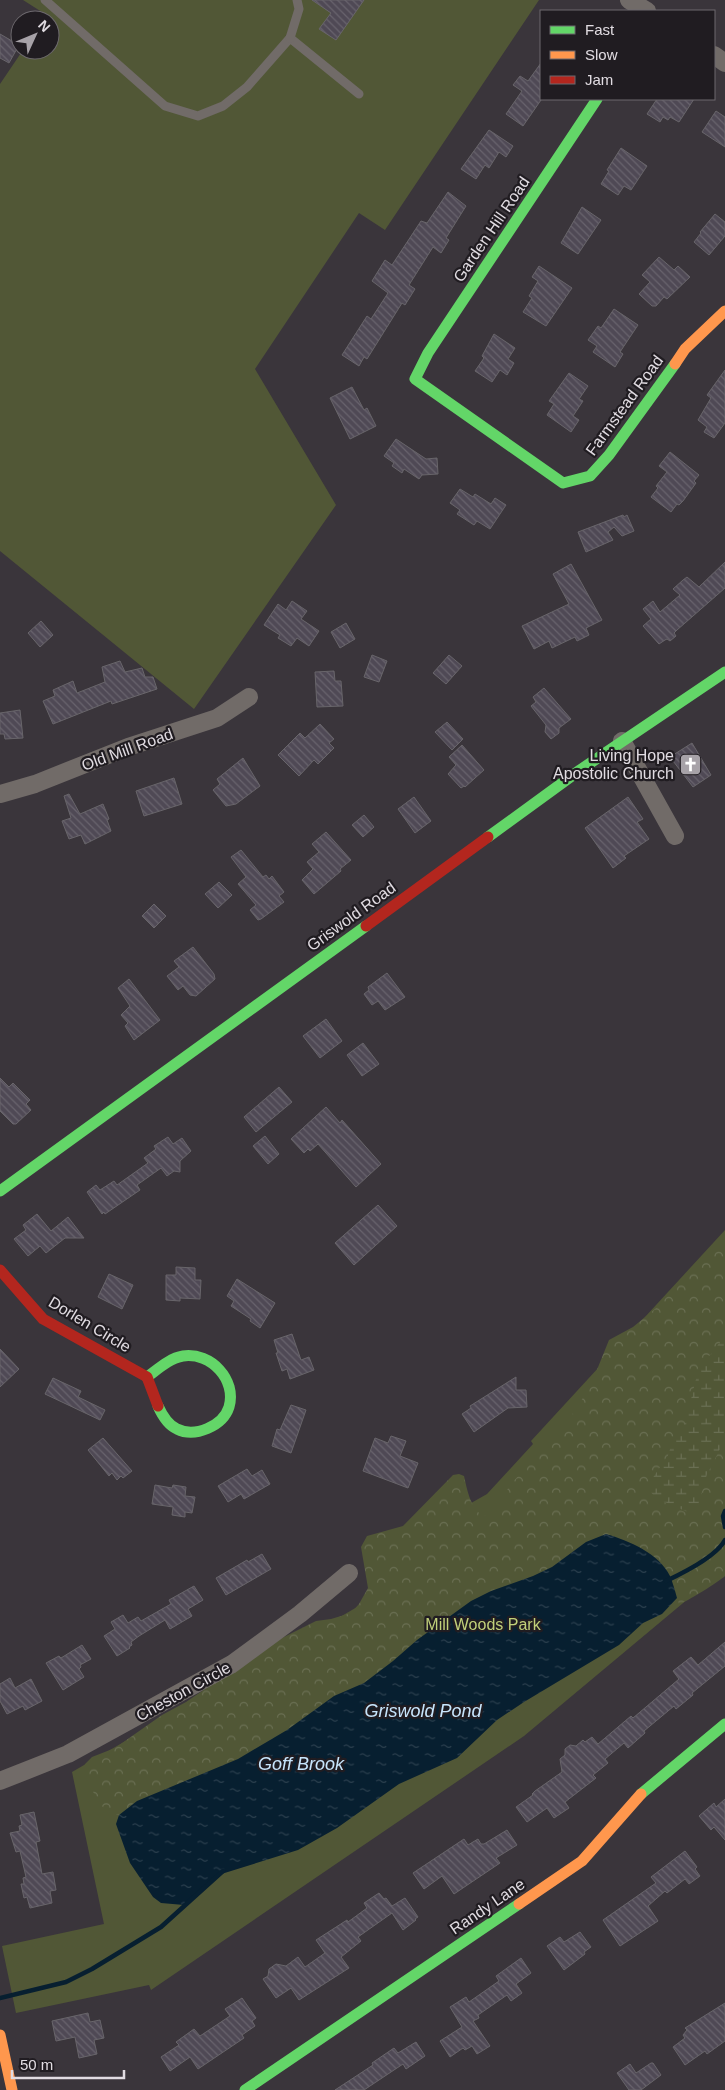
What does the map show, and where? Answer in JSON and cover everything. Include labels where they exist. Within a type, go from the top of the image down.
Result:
[{"type":"street","points":[[629,0],[644,10]]},
{"type":"street","name":"Garden Hill Road","points":[[415,379],[428,353],[596,100]]},
{"type":"street","name":"Farmstead Road","points":[[415,379],[563,483],[590,476],[609,455],[685,349],[725,312]]},
{"type":"street","name":"Griswold Road","points":[[3,1186],[622,741],[725,672]]},
{"type":"street","name":"Old Mill Road","points":[[0,794],[35,784],[128,747],[217,718],[249,697]]},
{"type":"street","points":[[622,741],[675,836]]},
{"type":"street","name":"Dorlen Circle","points":[[0,1270],[43,1318],[147,1377]]},
{"type":"street","points":[[182,1356],[200,1356],[212,1362],[225,1376],[230,1390],[228,1407],[219,1422],[203,1431],[188,1432],[172,1427],[161,1415],[152,1397],[147,1377],[169,1362],[182,1356]]},
{"type":"street","name":"Cheston Circle","points":[[0,1781],[68,1754],[232,1664],[300,1614],[349,1574]]},
{"type":"street","name":"Randy Lane","points":[[245,2090],[582,1861],[644,1791],[725,1724]]},
{"type":"street","points":[[0,2039],[12,2090]]},
{"type":"lane","points":[[45,0],[165,106],[198,116],[222,106],[247,87],[290,38],[298,9],[297,0]]},
{"type":"lane","points":[[290,38],[359,94]]},
{"type":"green space","points":[[23,0],[539,0],[385,230],[359,213],[255,369],[336,505],[194,709],[0,551],[0,84],[16,60],[60,60],[60,10],[39,10]]},
{"type":"green space","name":"Mill Woods Park","points":[[725,1230],[725,1568],[524,1736],[151,1990],[149,1985],[16,2013],[2,1946],[104,1924],[72,1772],[369,1599],[374,1558],[487,1494],[533,1444],[531,1441]]},
{"type":"green space","points":[[725,1241],[725,1336],[697,1375],[685,1424],[681,1432],[673,1439],[668,1456],[654,1476],[648,1489],[657,1497],[679,1510],[691,1514],[694,1513],[707,1474],[725,1439],[725,1576],[702,1592],[679,1604],[670,1576],[656,1559],[637,1545],[616,1537],[597,1536],[552,1567],[482,1596],[417,1640],[374,1676],[355,1688],[334,1696],[287,1730],[248,1753],[197,1777],[146,1796],[119,1815],[114,1815],[99,1804],[83,1770],[85,1764],[92,1757],[115,1748],[274,1642],[316,1621],[351,1613],[359,1604],[368,1588],[361,1547],[367,1536],[403,1526],[453,1475],[459,1474],[464,1476],[470,1499],[480,1514],[485,1516],[497,1507],[509,1486],[566,1424],[590,1387],[609,1340],[633,1327],[655,1309],[713,1250]]},
{"type":"green space","points":[[725,1336],[725,1439],[707,1474],[698,1506],[692,1514],[656,1498],[648,1489],[654,1476],[668,1456],[673,1439],[681,1432],[685,1424],[697,1375]]},
{"type":"water","name":"Griswold Pond","points":[[606,1534],[624,1540],[651,1554],[665,1568],[677,1598],[662,1614],[643,1623],[619,1645],[497,1720],[457,1758],[399,1784],[337,1828],[298,1850],[215,1876],[184,1905],[161,1903],[153,1897],[130,1863],[116,1824],[119,1815],[137,1801],[238,1759],[287,1730],[334,1696],[364,1683],[417,1640],[471,1601],[552,1567],[586,1542]]},
{"type":"building","points":[[312,0],[364,0],[336,40],[319,29],[331,13]]},
{"type":"building","points":[[0,34],[10,40],[11,60],[9,63],[0,58]]},
{"type":"building","points":[[540,64],[541,100],[523,126],[506,114],[522,91],[513,85],[520,76],[528,81]]},
{"type":"building","points":[[656,100],[693,100],[679,122],[670,117],[668,120],[663,117],[660,122],[647,114]]},
{"type":"building","points":[[716,111],[725,117],[725,147],[702,132]]},
{"type":"building","points":[[489,130],[513,146],[506,157],[499,152],[489,168],[485,165],[476,179],[461,169]]},
{"type":"building","points":[[621,148],[647,166],[631,190],[624,186],[618,195],[601,184],[609,171],[607,170]]},
{"type":"building","points":[[448,192],[466,206],[446,238],[449,240],[441,253],[433,247],[409,285],[415,289],[405,305],[402,303],[367,359],[364,357],[359,366],[342,355],[367,316],[371,319],[388,293],[372,281],[385,260],[392,265],[421,221],[427,223]]},
{"type":"building","points":[[582,207],[601,220],[578,254],[561,243]]},
{"type":"building","points":[[715,214],[725,222],[725,236],[709,255],[694,242]]},
{"type":"building","points":[[659,257],[674,270],[678,266],[690,277],[667,299],[664,297],[656,306],[652,306],[639,294],[650,282],[642,275]]},
{"type":"building","points":[[539,266],[572,288],[546,326],[523,312],[532,298],[529,296],[538,281],[532,277]]},
{"type":"building","points":[[614,309],[638,325],[620,352],[623,354],[615,367],[593,352],[597,346],[588,340],[598,326],[601,328]]},
{"type":"building","points":[[494,334],[515,348],[508,359],[514,363],[507,375],[500,370],[492,382],[475,371],[484,358],[482,356]]},
{"type":"building","points":[[725,370],[725,423],[714,438],[704,432],[707,427],[698,420],[711,398],[707,395]]},
{"type":"building","points":[[569,373],[588,386],[579,399],[583,401],[573,416],[579,420],[571,432],[547,415],[554,404],[549,401]]},
{"type":"building","points":[[352,387],[364,410],[367,408],[376,426],[350,439],[330,398]]},
{"type":"building","points":[[396,439],[426,459],[437,458],[438,474],[422,475],[419,479],[404,469],[402,473],[392,466],[394,463],[384,456]]},
{"type":"building","points":[[670,452],[699,475],[694,481],[696,483],[683,501],[679,505],[677,504],[671,512],[651,497],[658,488],[656,486],[667,472],[659,466]]},
{"type":"building","points":[[460,489],[473,497],[475,494],[491,504],[495,498],[506,505],[490,529],[477,521],[474,525],[457,514],[460,510],[450,503]]},
{"type":"building","points":[[623,515],[624,517],[627,515],[634,531],[622,536],[614,527],[608,532],[613,540],[586,552],[578,532]]},
{"type":"building","points":[[725,562],[725,588],[677,630],[674,633],[676,636],[670,641],[667,639],[659,644],[643,626],[651,619],[643,609],[653,601],[660,612],[680,595],[673,589],[683,580],[687,577],[699,587]]},
{"type":"building","points":[[571,564],[602,620],[586,628],[589,635],[577,641],[575,637],[552,648],[549,641],[534,649],[522,626],[569,604],[553,574]]},
{"type":"building","points":[[292,601],[307,611],[301,619],[319,631],[309,646],[297,638],[291,646],[278,638],[280,635],[264,625],[278,604],[286,610]]},
{"type":"building","points":[[41,621],[53,635],[40,647],[28,633]]},
{"type":"building","points":[[346,623],[355,639],[340,648],[331,632]]},
{"type":"building","points":[[372,655],[387,661],[379,682],[364,677]]},
{"type":"building","points":[[449,655],[462,666],[446,684],[433,673]]},
{"type":"building","points":[[120,661],[125,672],[142,668],[145,677],[153,677],[157,689],[112,704],[111,701],[53,724],[43,701],[55,696],[53,690],[73,681],[77,693],[105,682],[102,667]]},
{"type":"building","points":[[334,671],[335,681],[341,681],[343,706],[317,707],[315,672]]},
{"type":"building","points":[[544,688],[571,719],[559,728],[559,733],[551,739],[545,732],[546,725],[531,706],[536,702],[533,697]]},
{"type":"building","points":[[20,710],[23,738],[5,739],[4,734],[0,734],[0,713]]},
{"type":"building","points":[[447,722],[463,739],[452,750],[435,732]]},
{"type":"building","points":[[320,724],[334,739],[329,743],[334,748],[318,764],[314,760],[299,776],[278,755],[300,733],[305,738]]},
{"type":"building","name":"Living Hope Apostolic Church","points":[[692,743],[711,775],[693,787],[670,757]]},
{"type":"building","points":[[462,745],[484,770],[465,787],[461,788],[448,774],[456,765],[449,757]]},
{"type":"building","points":[[243,758],[260,786],[236,804],[226,806],[213,790],[220,784],[217,779]]},
{"type":"building","points":[[174,778],[182,804],[144,816],[136,791]]},
{"type":"building","points":[[69,794],[80,814],[103,804],[111,831],[85,844],[81,835],[69,839],[62,821],[71,818],[64,796]]},
{"type":"building","points":[[414,797],[431,821],[415,833],[398,809]]},
{"type":"building","points":[[628,797],[643,819],[637,822],[649,839],[624,856],[626,858],[613,868],[585,828]]},
{"type":"building","points":[[364,815],[374,827],[363,837],[352,825]]},
{"type":"building","points":[[326,832],[351,860],[314,894],[302,880],[313,869],[307,862],[319,852],[312,844]]},
{"type":"building","points":[[241,850],[263,877],[266,875],[269,879],[272,876],[284,892],[279,896],[284,902],[258,920],[250,910],[256,905],[238,884],[246,877],[231,857]]},
{"type":"building","points":[[219,882],[232,895],[218,908],[205,894]]},
{"type":"building","points":[[154,904],[166,916],[154,928],[142,916]]},
{"type":"building","points":[[193,947],[214,974],[215,979],[196,996],[190,995],[183,986],[178,990],[167,976],[179,967],[174,961]]},
{"type":"building","points":[[387,973],[405,997],[385,1010],[378,1001],[372,1005],[364,994],[369,990],[368,987]]},
{"type":"building","points":[[129,979],[160,1020],[134,1040],[125,1026],[128,1023],[121,1015],[130,1006],[118,988]]},
{"type":"building","points":[[326,1019],[342,1041],[320,1058],[303,1036]]},
{"type":"building","points":[[363,1043],[379,1064],[362,1076],[347,1055]]},
{"type":"building","points":[[0,1078],[9,1087],[13,1083],[30,1100],[26,1104],[31,1110],[16,1124],[13,1124],[0,1111]]},
{"type":"building","points":[[279,1087],[292,1102],[256,1132],[244,1117]]},
{"type":"building","points":[[326,1107],[340,1123],[342,1120],[381,1164],[356,1187],[318,1144],[310,1151],[308,1149],[304,1153],[291,1139]]},
{"type":"building","points":[[265,1136],[279,1154],[268,1164],[253,1146]]},
{"type":"building","points":[[168,1137],[173,1144],[182,1138],[191,1151],[180,1161],[180,1172],[174,1171],[167,1176],[161,1168],[137,1185],[140,1190],[105,1214],[104,1212],[102,1214],[87,1192],[96,1185],[100,1190],[114,1181],[117,1185],[148,1163],[144,1158],[156,1149],[154,1146]]},
{"type":"building","points":[[378,1205],[397,1226],[354,1265],[335,1243]]},
{"type":"building","points":[[37,1214],[51,1231],[68,1217],[84,1238],[65,1238],[46,1253],[40,1246],[28,1256],[14,1239],[26,1230],[23,1225]]},
{"type":"building","points":[[176,1267],[195,1268],[195,1280],[201,1280],[200,1299],[180,1298],[180,1301],[166,1300],[166,1275],[176,1275]]},
{"type":"building","points":[[109,1274],[133,1285],[122,1309],[98,1297]]},
{"type":"building","points":[[237,1279],[275,1303],[260,1328],[250,1321],[251,1319],[231,1306],[234,1301],[227,1296]]},
{"type":"building","points":[[292,1334],[301,1360],[309,1357],[314,1370],[290,1379],[287,1369],[282,1371],[274,1340]]},
{"type":"building","points":[[0,1349],[19,1369],[0,1387]]},
{"type":"building","points":[[516,1377],[516,1390],[526,1390],[527,1407],[508,1408],[474,1432],[462,1414],[471,1408],[470,1406]]},
{"type":"building","points":[[53,1378],[81,1391],[78,1397],[105,1410],[100,1420],[45,1394]]},
{"type":"building","points":[[291,1405],[306,1410],[291,1453],[272,1446],[277,1429],[280,1430]]},
{"type":"building","points":[[391,1436],[406,1441],[400,1456],[418,1463],[408,1488],[363,1471],[375,1438],[388,1443]]},
{"type":"building","points":[[103,1438],[132,1471],[123,1478],[121,1476],[117,1480],[112,1473],[109,1476],[88,1450]]},
{"type":"building","points":[[247,1469],[252,1476],[262,1470],[270,1484],[244,1499],[241,1494],[228,1502],[218,1486]]},
{"type":"building","points":[[155,1485],[172,1488],[173,1485],[186,1487],[185,1496],[195,1497],[192,1513],[185,1512],[185,1517],[172,1515],[173,1507],[152,1504]]},
{"type":"building","points":[[262,1554],[271,1569],[226,1595],[216,1578],[247,1560],[248,1562]]},
{"type":"building","points":[[194,1586],[203,1600],[188,1609],[192,1616],[170,1629],[165,1620],[131,1642],[130,1648],[117,1656],[104,1636],[115,1629],[111,1622],[123,1615],[128,1623],[138,1617],[141,1621],[171,1604],[169,1600]]},
{"type":"building","points":[[725,1642],[725,1666],[676,1709],[674,1706],[644,1731],[645,1733],[628,1748],[624,1743],[605,1759],[608,1763],[593,1775],[596,1778],[565,1802],[569,1808],[554,1818],[547,1808],[527,1822],[516,1807],[562,1772],[560,1759],[565,1755],[565,1749],[570,1745],[576,1746],[583,1740],[585,1742],[592,1737],[598,1744],[631,1716],[633,1718],[679,1679],[673,1671],[691,1657],[698,1665]]},
{"type":"building","points":[[82,1645],[91,1659],[80,1665],[79,1669],[84,1677],[63,1690],[46,1663],[59,1656],[61,1658]]},
{"type":"building","points":[[10,1678],[15,1688],[31,1679],[42,1701],[25,1710],[23,1706],[7,1714],[0,1701],[0,1684]]},
{"type":"building","points":[[725,1799],[725,1840],[714,1827],[711,1830],[699,1816],[714,1803],[716,1807]]},
{"type":"building","points":[[34,1812],[40,1841],[36,1842],[42,1874],[53,1872],[56,1890],[50,1891],[52,1903],[30,1908],[27,1897],[24,1898],[21,1884],[24,1884],[23,1878],[26,1877],[20,1851],[16,1852],[10,1833],[20,1831],[19,1826],[22,1825],[20,1815]]},
{"type":"building","points":[[507,1830],[517,1845],[496,1858],[500,1863],[454,1894],[442,1876],[424,1889],[413,1873],[464,1839],[468,1845],[478,1839],[481,1844],[484,1844]]},
{"type":"building","points":[[685,1851],[697,1867],[695,1869],[700,1876],[689,1884],[685,1879],[667,1893],[665,1891],[648,1906],[658,1921],[620,1946],[603,1920],[656,1883],[651,1877]]},
{"type":"building","points":[[379,1893],[392,1906],[405,1898],[418,1917],[416,1920],[403,1930],[392,1913],[358,1937],[361,1941],[341,1957],[349,1968],[299,2000],[291,1988],[276,1998],[263,1979],[268,1976],[269,1969],[276,1964],[286,1966],[298,1957],[305,1967],[325,1953],[316,1940],[347,1920],[348,1922],[367,1908],[364,1903]]},
{"type":"building","points":[[580,1932],[591,1947],[564,1970],[547,1946],[560,1937],[564,1942]]},
{"type":"building","points":[[521,1958],[531,1973],[516,1984],[522,1993],[511,2001],[507,1995],[478,2015],[479,2018],[473,2021],[490,2046],[477,2054],[472,2046],[465,2050],[463,2048],[450,2057],[440,2041],[462,2027],[450,2007],[466,1997],[469,2002],[499,1981],[496,1976]]},
{"type":"building","points":[[242,1998],[256,2018],[252,2021],[255,2026],[242,2035],[244,2038],[198,2069],[190,2057],[170,2071],[161,2057],[179,2045],[176,2042],[194,2029],[200,2036],[230,2016],[225,2009]]},
{"type":"building","points":[[725,2003],[725,2041],[707,2054],[705,2051],[685,2065],[673,2047],[685,2038],[683,2035],[687,2030],[685,2028]]},
{"type":"building","points":[[88,2013],[90,2022],[100,2020],[104,2038],[94,2040],[97,2054],[79,2058],[75,2037],[56,2041],[52,2021]]},
{"type":"building","points":[[416,2042],[425,2056],[406,2069],[403,2064],[364,2090],[335,2090],[373,2065],[372,2063],[394,2048],[398,2053]]},
{"type":"building","points":[[653,2063],[661,2075],[641,2090],[629,2090],[617,2073],[630,2064],[636,2073]]},
{"type":"waterway","name":"Goff Brook","points":[[725,1511],[723,1516],[725,1527]]},
{"type":"waterway","name":"Goff Brook","points":[[666,1581],[707,1558],[725,1540]]},
{"type":"waterway","name":"Goff Brook","points":[[0,1998],[66,1982],[92,1969],[161,1927],[223,1871]]},
{"type":"traffic: fast","points":[[596,100],[428,353],[415,379],[563,483],[590,476],[609,455],[675,364]]},
{"type":"traffic: fast","points":[[488,837],[580,770],[725,672]]},
{"type":"traffic: fast","points":[[0,1191],[366,926]]},
{"type":"traffic: fast","points":[[147,1377],[173,1359],[193,1356],[203,1358],[212,1363],[220,1370],[229,1387],[229,1407],[226,1414],[208,1429],[192,1432],[177,1429],[161,1413],[158,1406]]},
{"type":"traffic: fast","points":[[641,1794],[725,1724]]},
{"type":"traffic: fast","points":[[245,2090],[519,1904]]},
{"type":"traffic: slow","points":[[675,364],[685,349],[725,311]]},
{"type":"traffic: slow","points":[[519,1904],[582,1861],[641,1794]]},
{"type":"traffic: slow","points":[[0,2035],[12,2090]]},
{"type":"traffic: jam","points":[[366,926],[488,837]]},
{"type":"traffic: jam","points":[[0,1270],[43,1319],[147,1377],[158,1406]]},
{"type":"place","name":"Living Hope Apostolic Church","points":[[690,764]]}]
